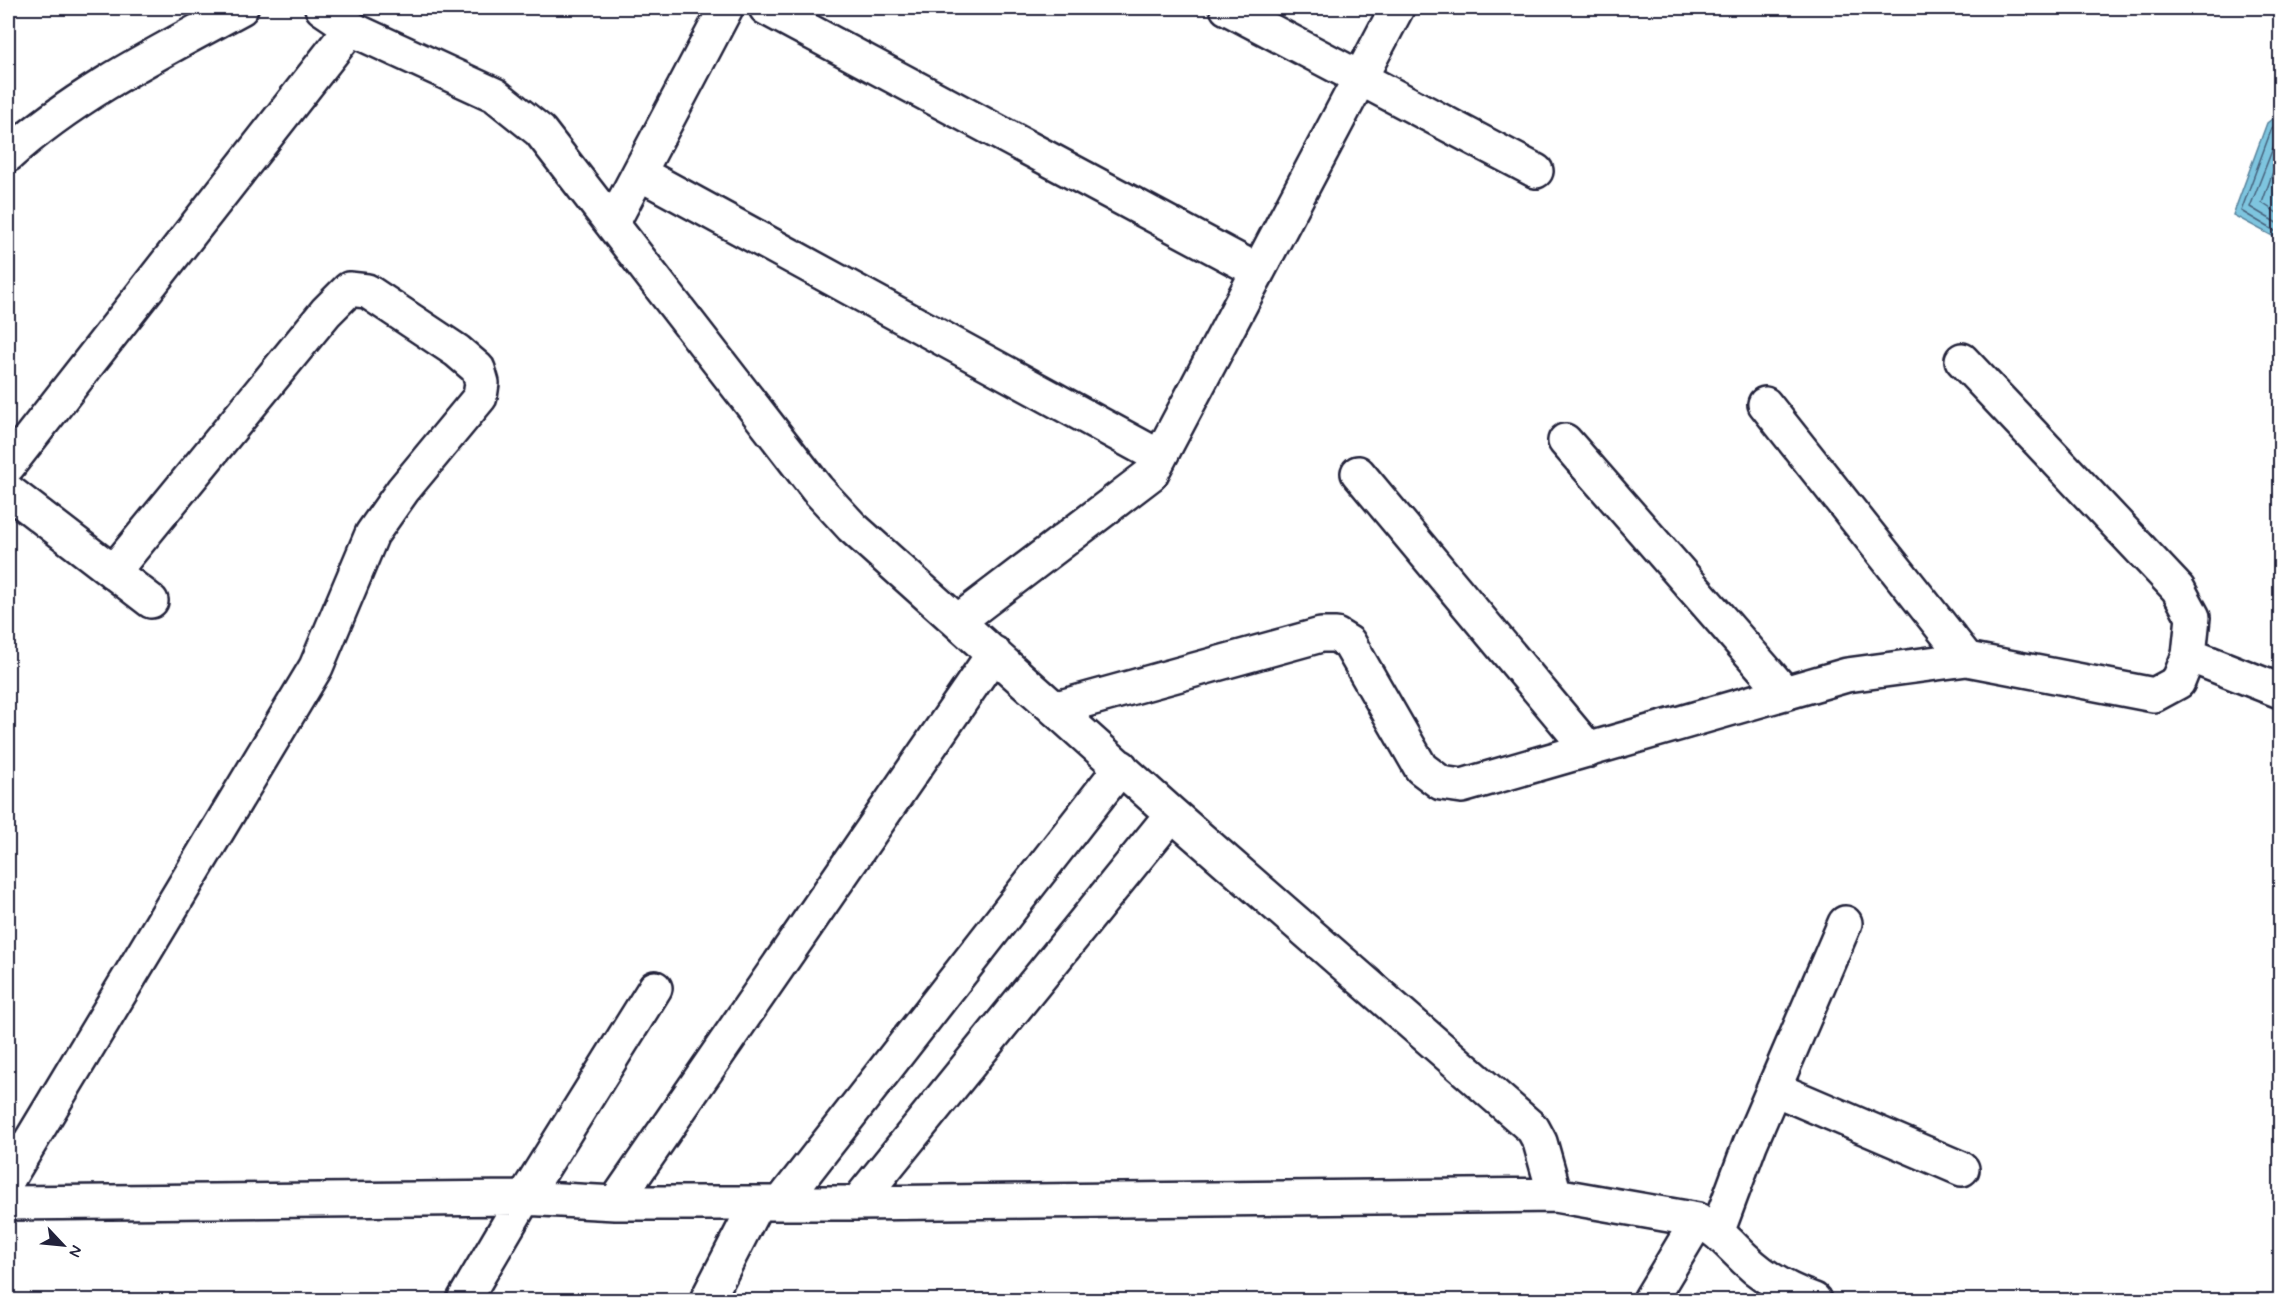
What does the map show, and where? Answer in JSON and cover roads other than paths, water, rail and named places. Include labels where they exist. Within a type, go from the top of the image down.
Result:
[{"type":"street","points":[[8,155],[42,125],[117,75],[242,8]]},
{"type":"street","points":[[322,8],[351,27],[495,95],[540,131],[817,489],[852,527],[1172,813],[1533,1130],[1540,1142],[1555,1195]]},
{"type":"street","points":[[612,225],[726,8]]},
{"type":"street","points":[[766,8],[1258,271]]},
{"type":"street","points":[[1227,8],[1536,171]]},
{"type":"street","points":[[958,621],[1151,474],[1397,8]]},
{"type":"street","points":[[8,466],[351,27]]},
{"type":"street","points":[[639,173],[1160,457]]},
{"type":"street","points":[[8,1179],[316,667],[372,534],[403,490],[480,397],[483,383],[478,369],[457,351],[367,291],[348,289],[326,312],[113,572]]},
{"type":"street","points":[[1057,708],[1321,635],[1336,635],[1349,643],[1421,768],[1441,783],[1462,786],[1847,675],[1967,659],[2154,695],[2178,682],[2189,655],[2193,617],[2178,589],[1962,360]]},
{"type":"street","points":[[1765,404],[1967,659]]},
{"type":"street","points":[[1565,441],[1785,693]]},
{"type":"street","points":[[1358,473],[1589,750]]},
{"type":"street","points":[[8,491],[151,601]]},
{"type":"street","points":[[615,1203],[994,653]]},
{"type":"street","points":[[2189,655],[2280,691]]},
{"type":"street","points":[[707,1300],[769,1203],[1121,767]]},
{"type":"street","points":[[857,1203],[1172,813]]},
{"type":"street","points":[[1650,1300],[1708,1225],[1750,1144],[1845,923]]},
{"type":"street","points":[[464,1300],[524,1198],[656,988]]},
{"type":"street","points":[[1775,1089],[1962,1169]]},
{"type":"street","points":[[8,1203],[524,1198],[615,1203],[857,1203],[1555,1195],[1708,1225],[1757,1286],[1773,1281],[1814,1300]]},
{"type":"water","points":[[2280,113],[2280,240],[2233,215],[2267,123]]}]
